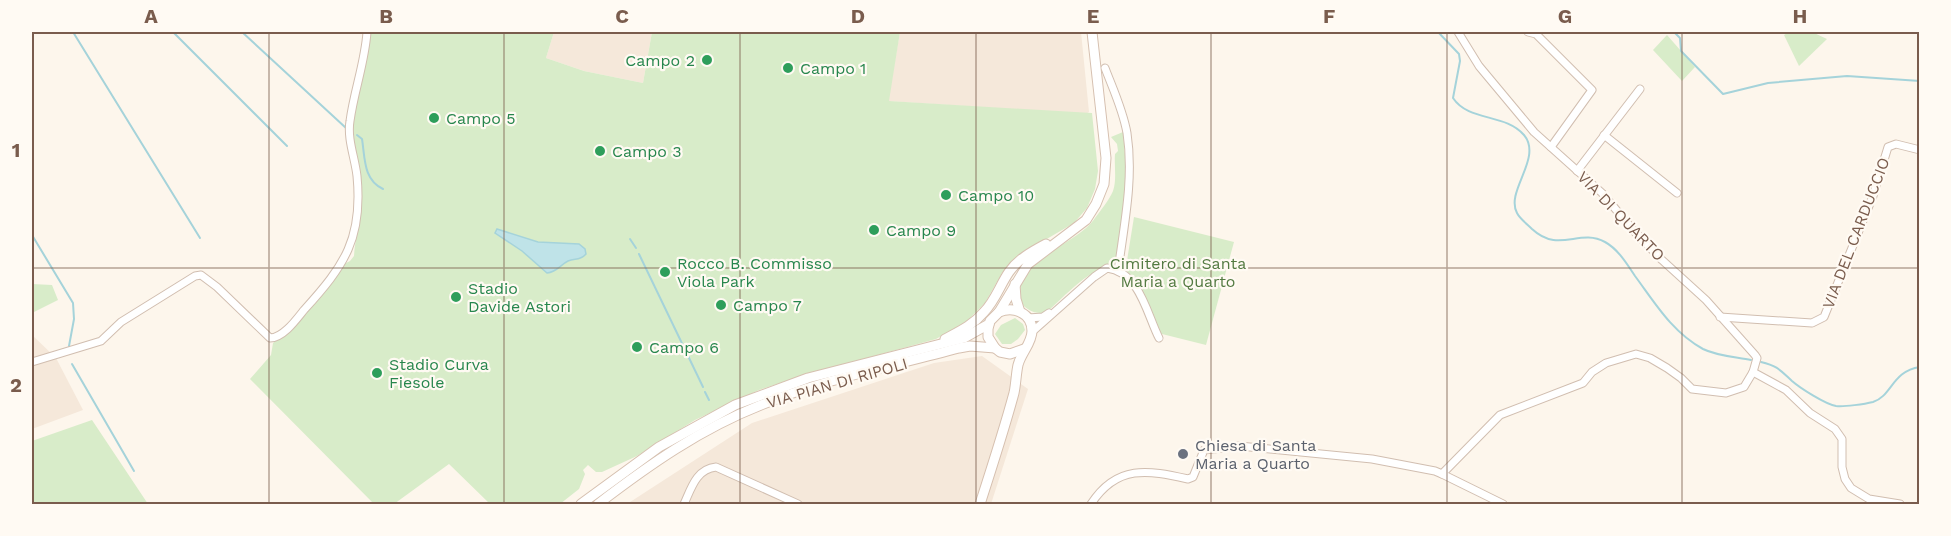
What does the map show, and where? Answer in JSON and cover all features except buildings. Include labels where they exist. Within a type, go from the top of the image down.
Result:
[{"type":"main road","points":[[1024,349],[1014,354],[1006,354],[995,348],[988,337],[989,324],[999,312],[1028,264],[1086,220],[1096,204],[1106,176],[1092,32]]},
{"type":"main road","name":"VIA PIAN DI RIPOLI","points":[[932,345],[980,318],[1010,270],[1037,249],[1060,239]]},
{"type":"main road","points":[[980,504],[1015,390],[1024,349],[1031,340],[1032,332],[1016,299],[1014,284]]},
{"type":"main road","points":[[999,312],[1009,309],[1024,315]]},
{"type":"main road","name":"VIA PIAN DI RIPOLI","points":[[581,504],[658,447],[735,405],[808,378],[964,338],[989,324]]},
{"type":"main road","name":"VIA PIAN DI RIPOLI","points":[[598,504],[672,450],[719,423],[761,405],[802,390],[959,348],[970,346],[995,348]]},
{"type":"main road","points":[[1006,354],[1016,378]]},
{"type":"street","points":[[32,362],[101,341],[122,322],[195,276],[201,275],[217,287],[270,338],[274,338],[291,325],[319,294],[341,264],[357,227],[359,208],[357,176],[349,123],[367,32]]},
{"type":"street","name":"VIA DI QUARTO","points":[[1458,32],[1479,66],[1534,132],[1602,193],[1634,231],[1732,328],[1755,355],[1753,372]]},
{"type":"street","points":[[1528,32],[1536,34],[1593,90],[1551,147]]},
{"type":"street","points":[[1105,68],[1120,106],[1127,133],[1130,177],[1119,272]]},
{"type":"street","points":[[1577,171],[1640,88]]},
{"type":"street","points":[[1604,135],[1677,192]]},
{"type":"street","name":"VIA DEL CARDUCCIO","points":[[1719,317],[1812,323],[1824,317],[1873,196],[1888,147],[1896,144],[1920,150]]},
{"type":"street","points":[[1032,332],[1107,268],[1119,272],[1135,285],[1159,338]]},
{"type":"street","points":[[1024,315],[1044,316],[1061,305]]},
{"type":"street","points":[[1442,474],[1500,415],[1513,408],[1583,383],[1592,372],[1606,363],[1636,354],[1650,358],[1681,378],[1692,389],[1726,393],[1744,387],[1753,372],[1785,390],[1810,413],[1835,429],[1842,439],[1842,467],[1845,479],[1851,488],[1869,499],[1900,504]]},
{"type":"street","points":[[1091,504],[1112,483],[1132,473],[1144,471],[1188,479],[1193,477],[1204,450],[1240,446],[1372,459],[1435,471],[1503,504]]},
{"type":"street","points":[[684,504],[699,475],[706,468],[716,467],[798,504]]},
{"type":"shaded area","points":[[554,32],[652,32],[643,83],[584,71],[546,58]]},
{"type":"shaded area","points":[[900,32],[1081,32],[1089,112],[1086,114],[888,101]]},
{"type":"shaded area","points":[[32,335],[56,358],[83,410],[32,429]]},
{"type":"shaded area","points":[[982,356],[1028,389],[991,504],[627,504],[752,423],[934,363]]},
{"type":"green space","name":"Rocco B. Commisso Viola Park","points":[[370,32],[554,32],[546,58],[584,71],[643,83],[652,32],[900,32],[889,101],[1092,113],[1098,171],[1095,189],[1087,208],[1074,223],[1016,257],[1002,273],[985,303],[967,321],[936,339],[759,390],[695,420],[637,456],[602,472],[596,472],[588,465],[583,470],[585,474],[579,489],[560,504],[490,504],[449,464],[394,504],[374,504],[250,379],[271,355],[273,343],[287,331],[342,265],[354,256],[361,201],[353,122]]},
{"type":"green space","points":[[1789,32],[1812,32],[1827,39],[1799,66],[1784,35]]},
{"type":"green space","points":[[1667,35],[1695,67],[1682,81],[1653,50]]},
{"type":"green space","points":[[1123,132],[1127,177],[1117,265],[1108,266],[1089,275],[1047,312],[1031,311],[1021,301],[1022,282],[1039,261],[1087,228],[1107,201],[1114,187],[1115,154],[1118,151],[1117,144],[1111,137]]},
{"type":"green space","name":"Cimitero di Santa Maria a Quarto","points":[[1134,217],[1234,242],[1206,345],[1158,333],[1125,273]]},
{"type":"green space","points":[[32,284],[52,285],[58,300],[32,313]]},
{"type":"green space","points":[[1015,318],[1023,324],[1025,330],[1011,344],[1002,344],[995,334],[1001,325]]},
{"type":"green space","points":[[92,420],[148,504],[32,504],[32,441]]},
{"type":"water","points":[[497,229],[538,242],[579,244],[585,249],[586,254],[547,273],[522,251],[495,233]]},
{"type":"waterway","points":[[73,32],[200,238]]},
{"type":"waterway","points":[[173,32],[287,146]]},
{"type":"waterway","points":[[242,32],[346,128]]},
{"type":"waterway","points":[[1438,32],[1459,54],[1460,61],[1453,98],[1468,111],[1516,128],[1529,144],[1527,164],[1515,204],[1517,213],[1522,219],[1532,229],[1551,240],[1596,238],[1605,242],[1622,257],[1657,306],[1682,334],[1708,351],[1751,360]]},
{"type":"waterway","points":[[1674,32],[1680,38],[1681,51],[1723,94],[1768,83],[1847,76],[1920,81]]},
{"type":"waterway","points":[[357,135],[362,139],[368,174],[376,185],[383,189]]},
{"type":"waterway","points":[[32,235],[73,303],[74,319],[69,346]]},
{"type":"waterway","points":[[630,239],[636,248]]},
{"type":"waterway","points":[[639,254],[703,387]]},
{"type":"waterway","points":[[1761,362],[1778,369],[1819,399],[1836,406],[1873,402],[1884,395],[1904,373],[1920,367]]},
{"type":"waterway","points":[[72,364],[134,471]]},
{"type":"waterway","points":[[705,392],[709,400]]},
{"type":"place","name":"Campo 2","points":[[707,60]]},
{"type":"place","name":"Campo 1","points":[[788,68]]},
{"type":"place","name":"Campo 5","points":[[434,118]]},
{"type":"place","name":"Campo 3","points":[[600,151]]},
{"type":"place","name":"Campo 10","points":[[946,195]]},
{"type":"place","name":"Campo 9","points":[[874,230]]},
{"type":"place","name":"Rocco B. Commisso Viola Park","points":[[665,272]]},
{"type":"place","name":"Stadio Davide Astori","points":[[456,297]]},
{"type":"place","name":"Campo 7","points":[[721,305]]},
{"type":"place","name":"Campo 6","points":[[637,347]]},
{"type":"place","name":"Stadio Curva Fiesole","points":[[377,373]]},
{"type":"place","name":"Chiesa di Santa Maria a Quarto","points":[[1183,454]]}]
